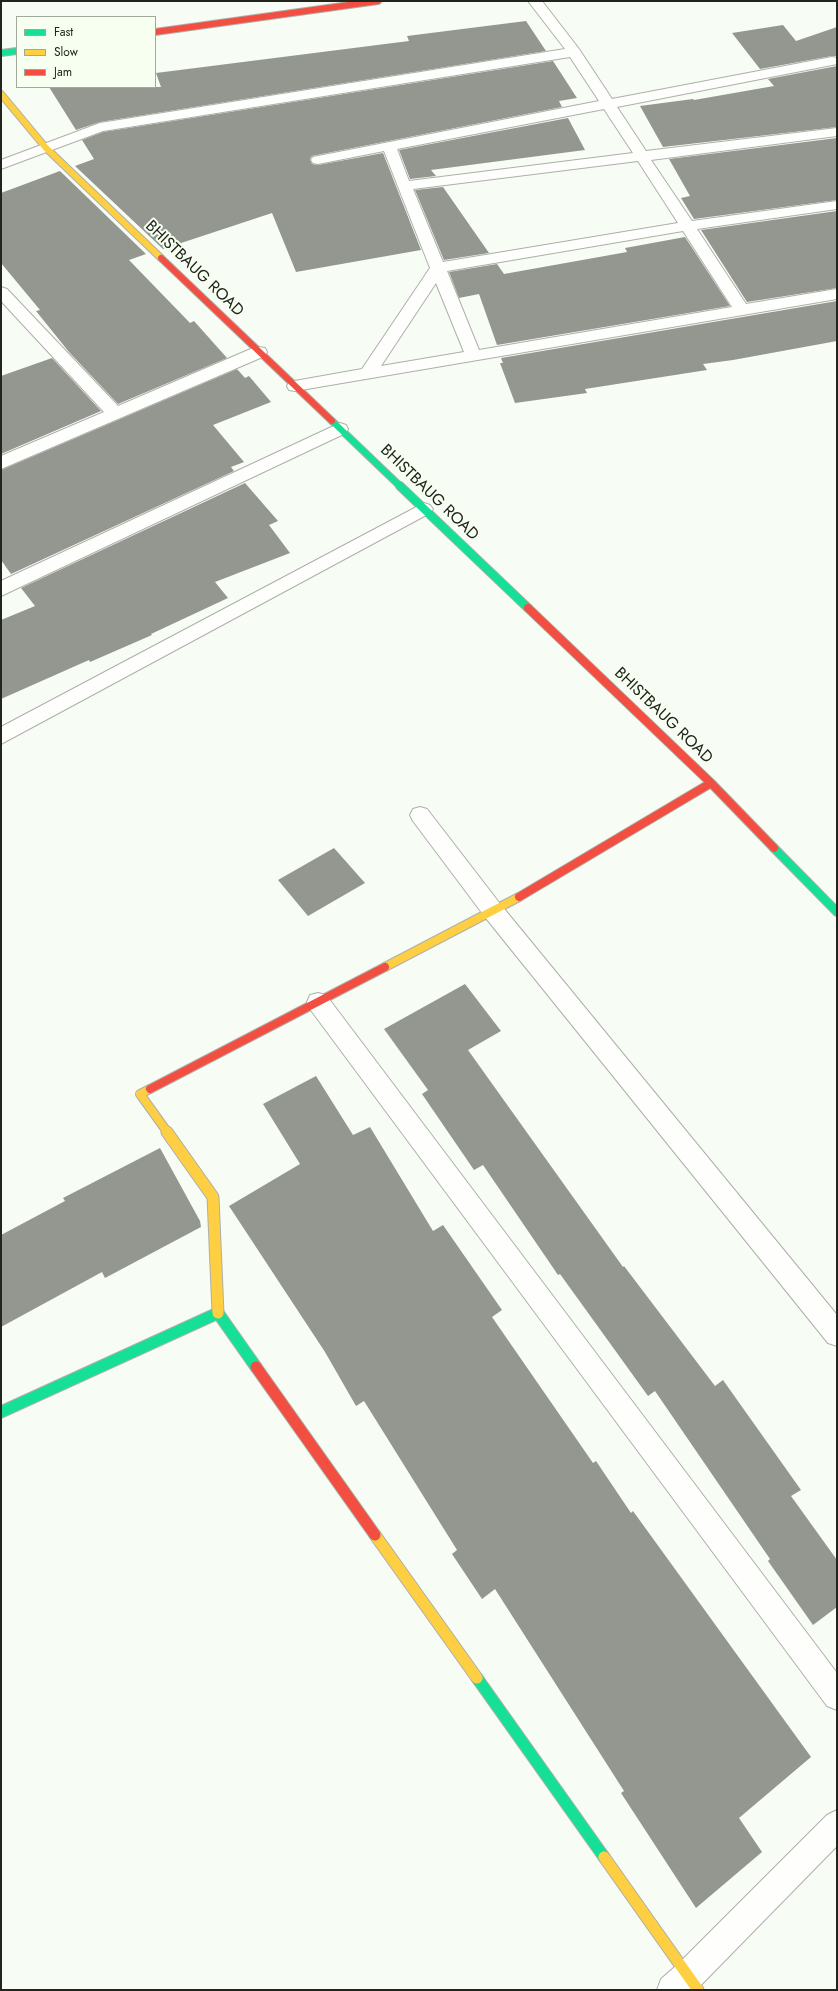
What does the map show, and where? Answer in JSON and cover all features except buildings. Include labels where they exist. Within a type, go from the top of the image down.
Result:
[{"type":"street","points":[[156,32],[378,1]]},
{"type":"street","points":[[535,1],[574,52],[610,105],[742,310]]},
{"type":"street","points":[[1,53],[16,51]]},
{"type":"street","points":[[1,165],[100,127],[574,52]]},
{"type":"street","points":[[318,160],[832,62]]},
{"type":"street","name":"BHISTBAUG ROAD","points":[[1,94],[46,148],[711,783],[837,912]]},
{"type":"street","points":[[404,186],[837,132]]},
{"type":"street","points":[[389,146],[474,356]]},
{"type":"street","points":[[368,374],[438,268],[688,226],[837,205]]},
{"type":"street","points":[[1,292],[115,414]]},
{"type":"street","points":[[295,386],[837,294]]},
{"type":"street","points":[[1,463],[259,352]]},
{"type":"street","points":[[1,589],[340,429]]},
{"type":"street","points":[[1,736],[424,509]]},
{"type":"street","points":[[711,783],[537,888],[140,1094],[213,1197],[218,1313],[686,1985],[837,1825]]},
{"type":"street","points":[[420,815],[493,911],[837,1334]]},
{"type":"street","points":[[318,1002],[837,1696]]},
{"type":"street","points":[[1,1412],[218,1313]]},
{"type":"traffic: fast","points":[[1,53],[16,51]]},
{"type":"traffic: fast","points":[[332,421],[528,608]]},
{"type":"traffic: fast","points":[[774,848],[837,912]]},
{"type":"traffic: fast","points":[[1,1412],[218,1313],[256,1367]]},
{"type":"traffic: fast","points":[[477,1678],[604,1857]]},
{"type":"traffic: slow","points":[[1,94],[46,148],[161,258]]},
{"type":"traffic: slow","points":[[385,967],[519,897]]},
{"type":"traffic: slow","points":[[150,1089],[140,1094],[213,1197],[218,1313]]},
{"type":"traffic: slow","points":[[375,1535],[477,1678]]},
{"type":"traffic: slow","points":[[604,1857],[698,1990]]},
{"type":"traffic: jam","points":[[156,32],[378,1]]},
{"type":"traffic: jam","points":[[161,258],[332,421]]},
{"type":"traffic: jam","points":[[528,608],[711,783],[774,848]]},
{"type":"traffic: jam","points":[[519,897],[711,783]]},
{"type":"traffic: jam","points":[[150,1089],[385,967]]},
{"type":"traffic: jam","points":[[256,1367],[375,1535]]}]
